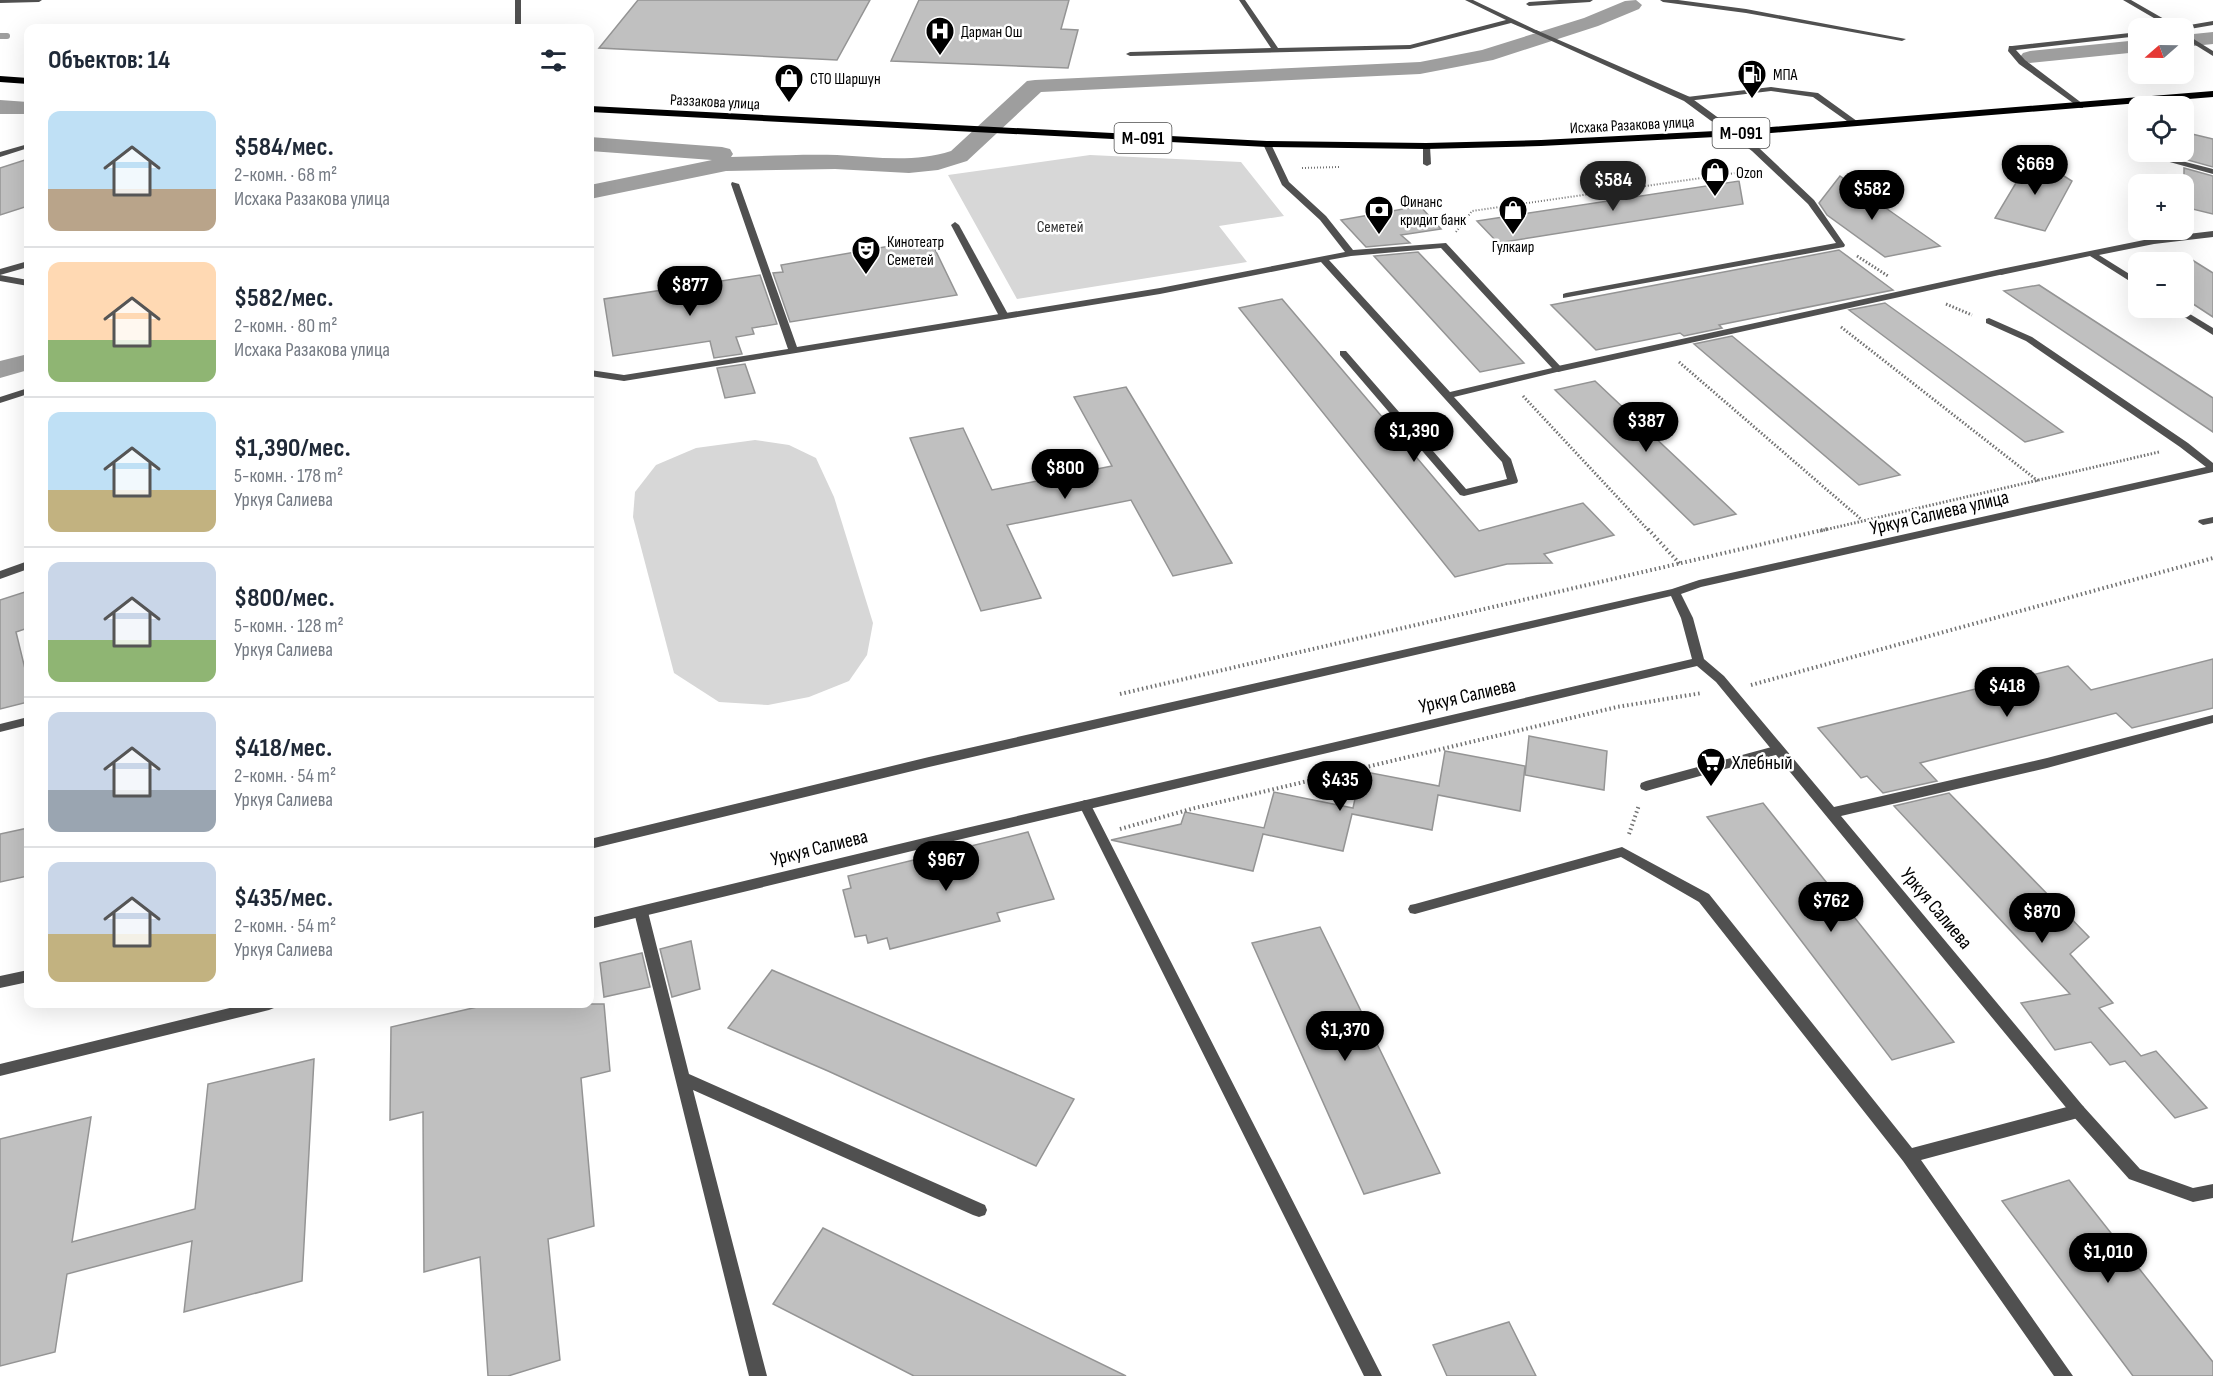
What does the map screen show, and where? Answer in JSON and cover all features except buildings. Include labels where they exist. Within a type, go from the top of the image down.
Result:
[{"type":"main road","points":[[0,79],[24,81]]},
{"type":"main road","name":"Исхака Разакова улица","points":[[1267,144],[1425,146],[1564,142],[1735,133],[2213,94]]},
{"type":"main road","name":"Раззакова улица","points":[[594,109],[1267,144]]},
{"type":"street","points":[[0,1],[39,0]]},
{"type":"street","points":[[518,0],[518,24]]},
{"type":"street","points":[[1242,0],[1276,50]]},
{"type":"street","points":[[1468,0],[1687,99],[1735,133],[1811,202],[1841,245],[1566,296]]},
{"type":"street","points":[[1529,4],[1590,0]]},
{"type":"street","points":[[1663,0],[1746,11],[1902,39]]},
{"type":"street","points":[[1746,11],[1750,0]]},
{"type":"street","points":[[2126,0],[2158,18]]},
{"type":"street","points":[[1130,54],[1410,47],[1511,21]]},
{"type":"street","points":[[2194,26],[2213,23]]},
{"type":"street","points":[[2080,106],[2022,62],[2012,48],[2128,35]]},
{"type":"street","points":[[2194,41],[2213,54]]},
{"type":"street","points":[[1687,99],[1771,89],[1815,95],[1857,123]]},
{"type":"street","points":[[1267,144],[1286,183],[1323,218],[1351,253]]},
{"type":"street","points":[[1425,146],[1427,164]]},
{"type":"street","points":[[0,155],[24,147]]},
{"type":"street","points":[[2179,162],[2213,172]]},
{"type":"street","points":[[735,184],[794,349]]},
{"type":"street","points":[[955,225],[1004,316]]},
{"type":"street","points":[[1446,396],[1558,369],[2001,272],[2154,241],[2213,234]]},
{"type":"street","points":[[594,374],[624,378],[1160,291],[1351,253],[1443,245],[1558,369]]},
{"type":"street","points":[[2091,253],[2128,277]]},
{"type":"street","points":[[1322,258],[1507,461],[1513,481],[1464,492],[1343,353]]},
{"type":"street","points":[[0,272],[24,265]]},
{"type":"street","points":[[0,278],[24,282]]},
{"type":"street","points":[[2191,318],[2213,332]]},
{"type":"street","points":[[1989,321],[2029,339],[2184,446],[2213,469]]},
{"type":"street","points":[[0,400],[24,392]]},
{"type":"street","name":"Уркуя Салиева улица","points":[[1674,592],[1699,584],[2213,469]]},
{"type":"street","points":[[0,575],[24,567]]},
{"type":"street","points":[[594,843],[929,762],[1674,592],[1687,618],[1699,661]]},
{"type":"street","name":"Уркуя Салиева","points":[[594,923],[1699,661],[1730,691],[2078,1111],[2135,1174],[2193,1195],[2213,1191]]},
{"type":"street","points":[[1831,813],[2047,763],[2213,719]]},
{"type":"street","points":[[0,728],[24,722]]},
{"type":"street","points":[[1646,786],[1779,750]]},
{"type":"street","points":[[1085,805],[1373,1376]]},
{"type":"street","points":[[1415,909],[1622,852],[1704,898],[1909,1156],[2064,1376]]},
{"type":"street","points":[[640,912],[758,1376]]},
{"type":"street","points":[[0,982],[24,977]]},
{"type":"street","points":[[0,1071],[253,1008]]},
{"type":"street","points":[[682,1078],[979,1210]]},
{"type":"street","points":[[1909,1156],[2078,1111]]},
{"type":"path","points":[[1443,245],[1461,227],[1472,211],[1752,170]]},
{"type":"path","points":[[1821,312],[2038,481]]},
{"type":"path","points":[[1661,347],[1863,521]]},
{"type":"path","points":[[1508,381],[1699,584]]},
{"type":"path","points":[[1111,696],[1678,562],[2184,446]]},
{"type":"path","points":[[1100,834],[1191,809],[1617,707],[1686,694],[1730,691],[2213,558]]},
{"type":"path","points":[[1622,852],[1646,786]]},
{"type":"green space","name":"Семетей","points":[[1090,155],[1241,162],[1284,216],[1219,226],[1247,262],[1017,299],[948,175]]},
{"type":"green space","points":[[755,440],[789,445],[816,458],[834,497],[873,623],[867,655],[849,681],[809,697],[768,705],[719,702],[674,673],[633,517],[635,492],[656,465],[696,448]]},
{"type":"waterway","points":[[594,191],[726,164],[835,162],[909,166],[938,163],[959,156],[1035,86],[1420,68],[1486,56],[1591,22],[1632,5]]},
{"type":"waterway","points":[[0,36],[7,36]]},
{"type":"waterway","points":[[2194,40],[2213,38]]},
{"type":"waterway","points":[[2030,57],[2128,47]]},
{"type":"waterway","points":[[0,107],[24,108]]},
{"type":"waterway","points":[[594,144],[722,154]]},
{"type":"waterway","points":[[0,370],[24,363]]},
{"type":"place","name":"Дарман Ош","points":[[940,56]]},
{"type":"place","name":"МПА","points":[[1752,100]]},
{"type":"place","name":"СТО Шаршун","points":[[789,104]]},
{"type":"place","name":"Ozon","points":[[1715,198]]},
{"type":"place","name":"Финанс кридит банк","points":[[1379,236]]},
{"type":"place","name":"Гулкаир","points":[[1513,236]]},
{"type":"place","name":"Кинотеатр Семетей","points":[[866,276]]},
{"type":"place","name":"Хлебный","points":[[1711,788]]}]
